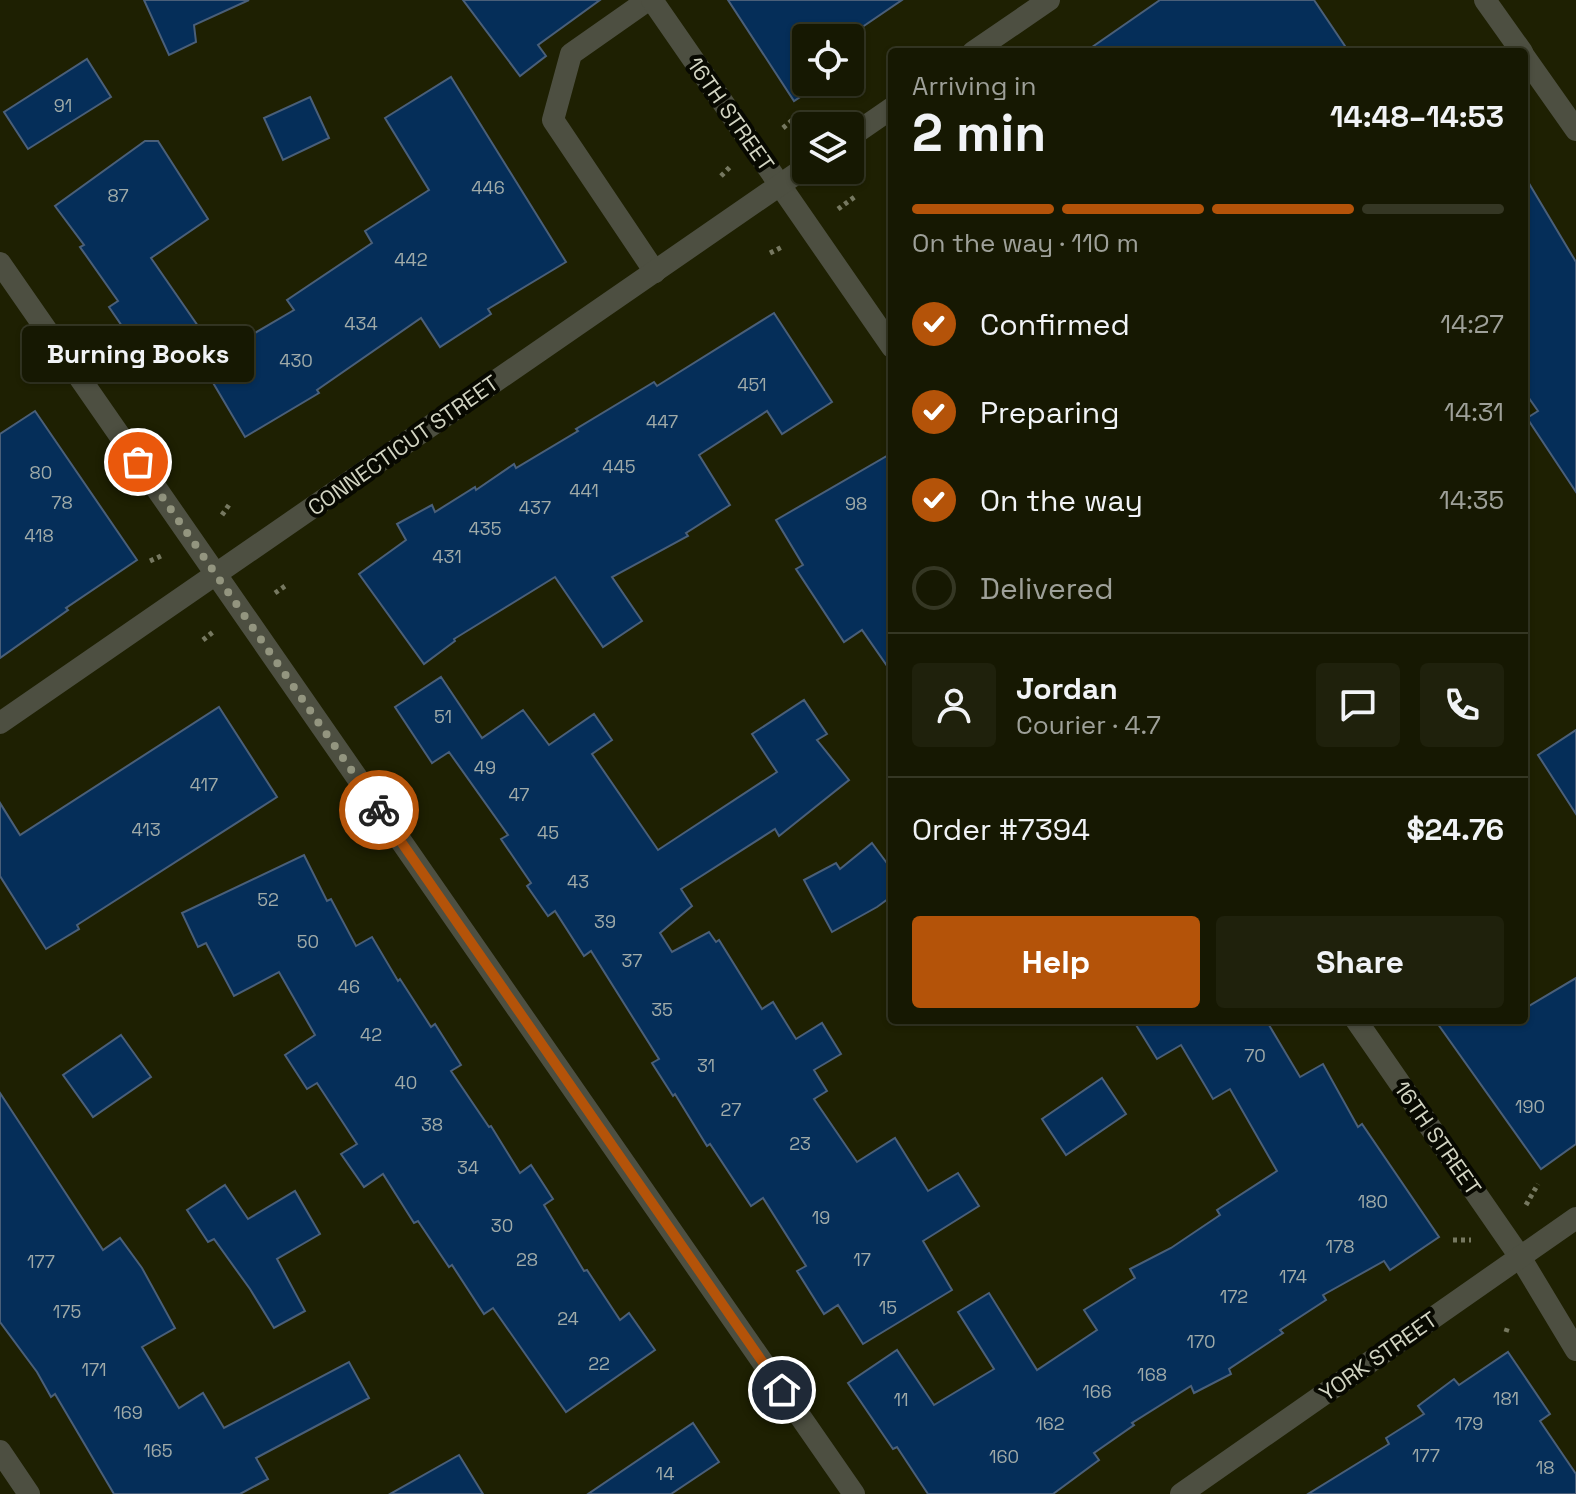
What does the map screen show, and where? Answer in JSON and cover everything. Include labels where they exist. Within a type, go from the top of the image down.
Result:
[{"type":"street","name":"16TH STREET","points":[[650,0],[888,341]]},
{"type":"street","points":[[650,0],[571,54],[553,120],[655,272]]},
{"type":"street","points":[[979,48],[1049,0]]},
{"type":"street","points":[[1485,0],[1519,48]]},
{"type":"street","points":[[1528,61],[1576,130]]},
{"type":"street","points":[[864,127],[888,111]]},
{"type":"street","name":"CONNECTICUT STREET","points":[[0,723],[792,177]]},
{"type":"street","points":[[0,263],[854,1494]]},
{"type":"street","name":"16TH STREET","points":[[1359,1024],[1520,1257],[1576,1350]]},
{"type":"street","name":"YORK STREET","points":[[1194,1490],[1576,1218]]},
{"type":"street","points":[[0,1451],[29,1494]]},
{"type":"path","points":[[783,128],[792,120]]},
{"type":"path","points":[[838,209],[856,196]]},
{"type":"path","points":[[770,253],[787,244]]},
{"type":"path","points":[[222,515],[231,502]]},
{"type":"path","points":[[150,561],[164,554]]},
{"type":"path","points":[[275,593],[288,584]]},
{"type":"path","points":[[203,640],[213,632]]},
{"type":"path","points":[[1526,1205],[1538,1184]]},
{"type":"path","points":[[1453,1240],[1476,1240]]},
{"type":"building","points":[[144,0],[249,0],[194,25],[196,42],[169,55]]},
{"type":"building","points":[[463,0],[600,0],[538,45],[546,56],[520,76]]},
{"type":"building","points":[[728,0],[902,0],[864,26],[792,24],[792,96],[802,96],[794,101]]},
{"type":"building","points":[[1160,0],[1314,0],[1346,48],[1091,48]]},
{"type":"building","points":[[87,59],[111,97],[28,149],[4,112]]},
{"type":"building","points":[[451,77],[566,262],[488,309],[491,314],[440,347],[421,318],[317,390],[319,393],[245,437],[202,364],[294,310],[287,300],[372,243],[365,231],[429,190],[385,118]]},
{"type":"building","points":[[310,97],[329,138],[283,160],[264,118]]},
{"type":"building","points":[[145,141],[158,141],[208,219],[151,258],[198,326],[146,361],[109,307],[118,301],[80,247],[84,245],[55,206]]},
{"type":"building","points":[[1528,182],[1576,262],[1576,492],[1528,420],[1538,411],[1528,397]]},
{"type":"building","points":[[774,313],[832,402],[782,434],[767,411],[699,455],[730,505],[686,533],[688,536],[612,577],[642,621],[603,647],[555,577],[454,639],[424,664],[359,574],[406,540],[397,524],[432,505],[435,512],[475,487],[476,490],[514,464],[516,468],[654,382],[657,386]]},
{"type":"building","points":[[35,411],[137,560],[0,658],[0,434]]},
{"type":"building","points":[[888,455],[888,667],[862,630],[844,642],[796,569],[803,565],[776,520]]},
{"type":"building","points":[[441,677],[482,738],[523,710],[549,745],[594,714],[612,740],[592,754],[658,850],[777,772],[752,734],[804,700],[827,734],[817,740],[849,780],[779,836],[775,829],[681,889],[692,906],[660,933],[672,952],[709,932],[716,942],[719,940],[762,1009],[773,1002],[796,1039],[822,1023],[841,1054],[814,1070],[827,1091],[814,1099],[857,1162],[895,1138],[928,1191],[958,1173],[979,1206],[923,1241],[952,1290],[863,1344],[838,1305],[824,1314],[797,1271],[806,1266],[763,1198],[751,1206],[710,1144],[707,1146],[652,1063],[659,1059],[591,951],[584,956],[555,911],[548,916],[527,886],[531,883],[501,839],[508,835],[449,752],[432,763],[395,707]]},
{"type":"building","points":[[219,707],[277,797],[77,925],[79,929],[46,949],[0,876],[0,803],[20,835]]},
{"type":"building","points":[[1576,730],[1576,814],[1538,755]]},
{"type":"building","points":[[872,843],[888,865],[888,899],[832,932],[804,880],[836,863],[840,869]]},
{"type":"building","points":[[304,855],[327,901],[331,899],[356,946],[372,937],[431,1027],[435,1024],[461,1065],[451,1071],[520,1173],[531,1165],[553,1199],[544,1205],[584,1271],[587,1270],[620,1320],[629,1313],[655,1350],[566,1412],[493,1308],[484,1314],[452,1265],[449,1267],[418,1221],[414,1223],[383,1174],[364,1187],[341,1154],[357,1144],[317,1083],[307,1089],[285,1055],[315,1035],[279,972],[234,996],[206,943],[198,947],[182,913]]},
{"type":"building","points":[[1576,978],[1576,1144],[1541,1169],[1438,1024],[1528,1024],[1528,1007]]},
{"type":"building","points":[[1135,1024],[1268,1024],[1300,1077],[1323,1064],[1358,1127],[1362,1124],[1439,1237],[1390,1270],[1384,1261],[1323,1295],[1326,1300],[1229,1369],[1231,1374],[1194,1393],[1191,1386],[1132,1423],[1134,1425],[1094,1453],[1099,1460],[1053,1494],[928,1494],[848,1383],[897,1350],[934,1405],[994,1369],[958,1312],[989,1293],[1037,1370],[1097,1330],[1084,1310],[1135,1278],[1130,1269],[1171,1248],[1220,1215],[1217,1210],[1277,1171],[1230,1089],[1213,1099],[1181,1045],[1157,1059]]},
{"type":"building","points":[[121,1035],[151,1077],[93,1117],[63,1075]]},
{"type":"building","points":[[1102,1078],[1126,1114],[1066,1155],[1042,1119]]},
{"type":"building","points":[[0,1093],[103,1250],[120,1238],[142,1268],[175,1328],[142,1347],[179,1408],[203,1393],[224,1428],[349,1362],[369,1398],[256,1458],[268,1479],[240,1494],[114,1494],[55,1394],[51,1397],[37,1372],[0,1322]]},
{"type":"building","points":[[225,1185],[248,1219],[295,1191],[320,1234],[277,1259],[305,1311],[274,1328],[214,1239],[208,1242],[187,1210]]},
{"type":"building","points":[[1508,1352],[1550,1414],[1540,1421],[1576,1474],[1576,1494],[1308,1494],[1389,1444],[1386,1438],[1424,1414],[1418,1406],[1454,1379],[1459,1385]]},
{"type":"building","points":[[693,1423],[719,1462],[671,1494],[588,1494]]},
{"type":"building","points":[[459,1455],[483,1494],[390,1494]]},
{"type":"way so far","points":[[138,462],[379,810]]},
{"type":"place","name":"Burning Books","points":[[138,462]]},
{"type":"route","points":[[379,810],[782,1390]]}]
